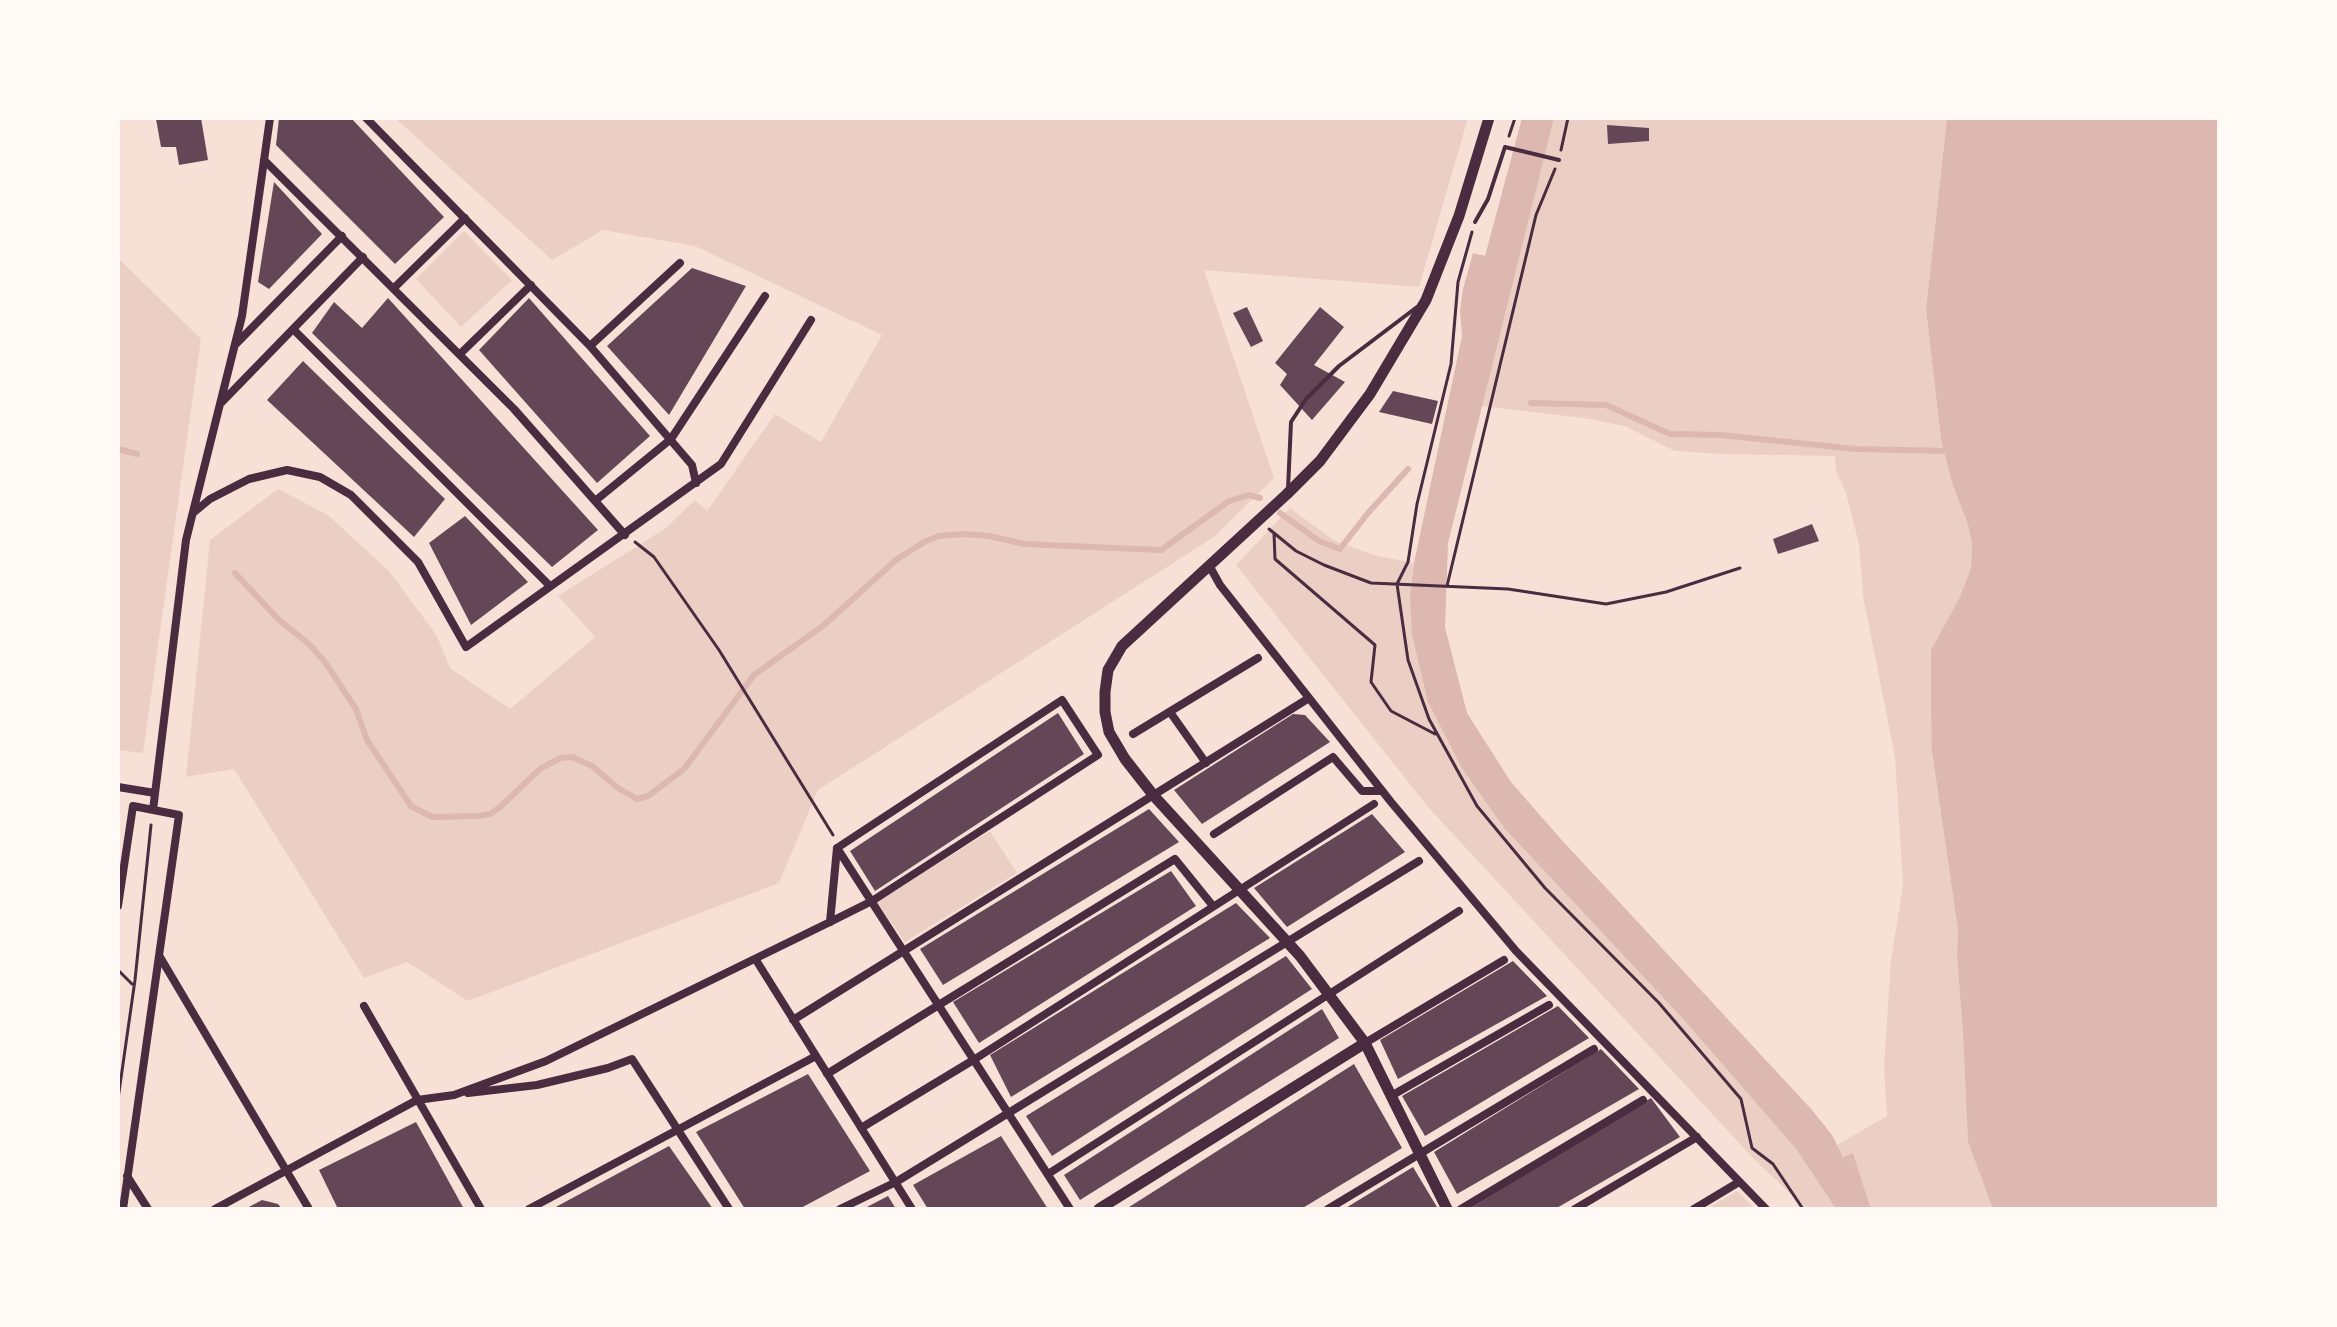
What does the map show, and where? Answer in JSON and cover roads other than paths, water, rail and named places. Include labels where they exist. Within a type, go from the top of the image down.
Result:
[{"type":"street","points":[[153,810],[186,540],[236,345],[270,118]]},
{"type":"street","points":[[366,118],[590,346],[692,465],[696,483]]},
{"type":"street","points":[[1447,1209],[1365,1043],[1287,941],[1154,796],[1125,759],[1109,732],[1105,712],[1108,670],[1122,646],[1287,494],[1345,429],[1370,394],[1426,300],[1459,216],[1489,118]]},
{"type":"street","points":[[264,160],[514,409],[625,535]]},
{"type":"street","points":[[394,288],[465,218]]},
{"type":"street","points":[[236,345],[342,236]]},
{"type":"street","points":[[221,402],[363,257]]},
{"type":"street","points":[[590,346],[680,263]]},
{"type":"street","points":[[460,354],[531,285]]},
{"type":"street","points":[[595,501],[671,439],[765,296]]},
{"type":"street","points":[[193,513],[210,499],[249,479],[287,470],[320,477],[351,495],[418,562],[466,647],[721,464],[811,320]]},
{"type":"street","points":[[293,329],[550,586]]},
{"type":"street","points":[[1210,567],[1220,585],[1382,791],[1516,951],[1766,1209]]},
{"type":"street","points":[[1133,734],[1258,658]]},
{"type":"street","points":[[793,1020],[1309,698]]},
{"type":"street","points":[[454,1095],[546,1061],[872,901],[1098,755],[1062,700],[837,848]]},
{"type":"street","points":[[1170,712],[1206,763]]},
{"type":"street","points":[[1214,834],[1333,757],[1362,791],[1382,791]]},
{"type":"street","points":[[118,787],[155,793]]},
{"type":"street","points":[[861,1128],[975,1059],[1374,804]]},
{"type":"street","points":[[118,906],[133,806],[179,815],[123,1209]]},
{"type":"street","points":[[837,848],[1070,1209]]},
{"type":"street","points":[[830,922],[837,848]]},
{"type":"street","points":[[827,1074],[1175,859],[1213,906]]},
{"type":"street","points":[[840,1209],[896,1182],[1419,861]]},
{"type":"street","points":[[1048,1174],[1459,911]]},
{"type":"street","points":[[159,956],[309,1209]]},
{"type":"street","points":[[756,960],[912,1209]]},
{"type":"street","points":[[1099,1209],[1504,960]]},
{"type":"street","points":[[1391,1096],[1549,1005]]},
{"type":"street","points":[[364,1006],[481,1209]]},
{"type":"street","points":[[1328,1209],[1594,1049]]},
{"type":"street","points":[[529,1209],[816,1056]]},
{"type":"street","points":[[215,1209],[417,1100],[537,1085],[632,1059],[729,1209]]},
{"type":"street","points":[[1461,1209],[1643,1100]]},
{"type":"street","points":[[1575,1209],[1697,1137]]},
{"type":"street","points":[[127,1175],[148,1209]]},
{"type":"street","points":[[1694,1209],[1739,1182]]},
{"type":"lane","points":[[1475,222],[1488,199],[1505,147],[1559,160]]},
{"type":"lane","points":[[1287,494],[1291,422],[1306,399],[1339,366],[1426,300]]},
{"type":"waterway","points":[[1531,403],[1606,405],[1670,434],[1720,435],[1856,449],[1949,451]]},
{"type":"waterway","points":[[118,449],[137,454]]},
{"type":"waterway","points":[[1280,513],[1319,541],[1340,549],[1408,469]]},
{"type":"waterway","points":[[235,573],[279,620],[309,644],[325,662],[356,709],[367,740],[411,806],[432,817],[479,816],[499,808],[540,769],[560,758],[572,757],[592,766],[637,799],[648,796],[684,769],[754,675],[824,625],[897,559],[926,541],[939,536],[964,534],[1024,544],[1161,550],[1229,501],[1249,495],[1260,498]]}]
